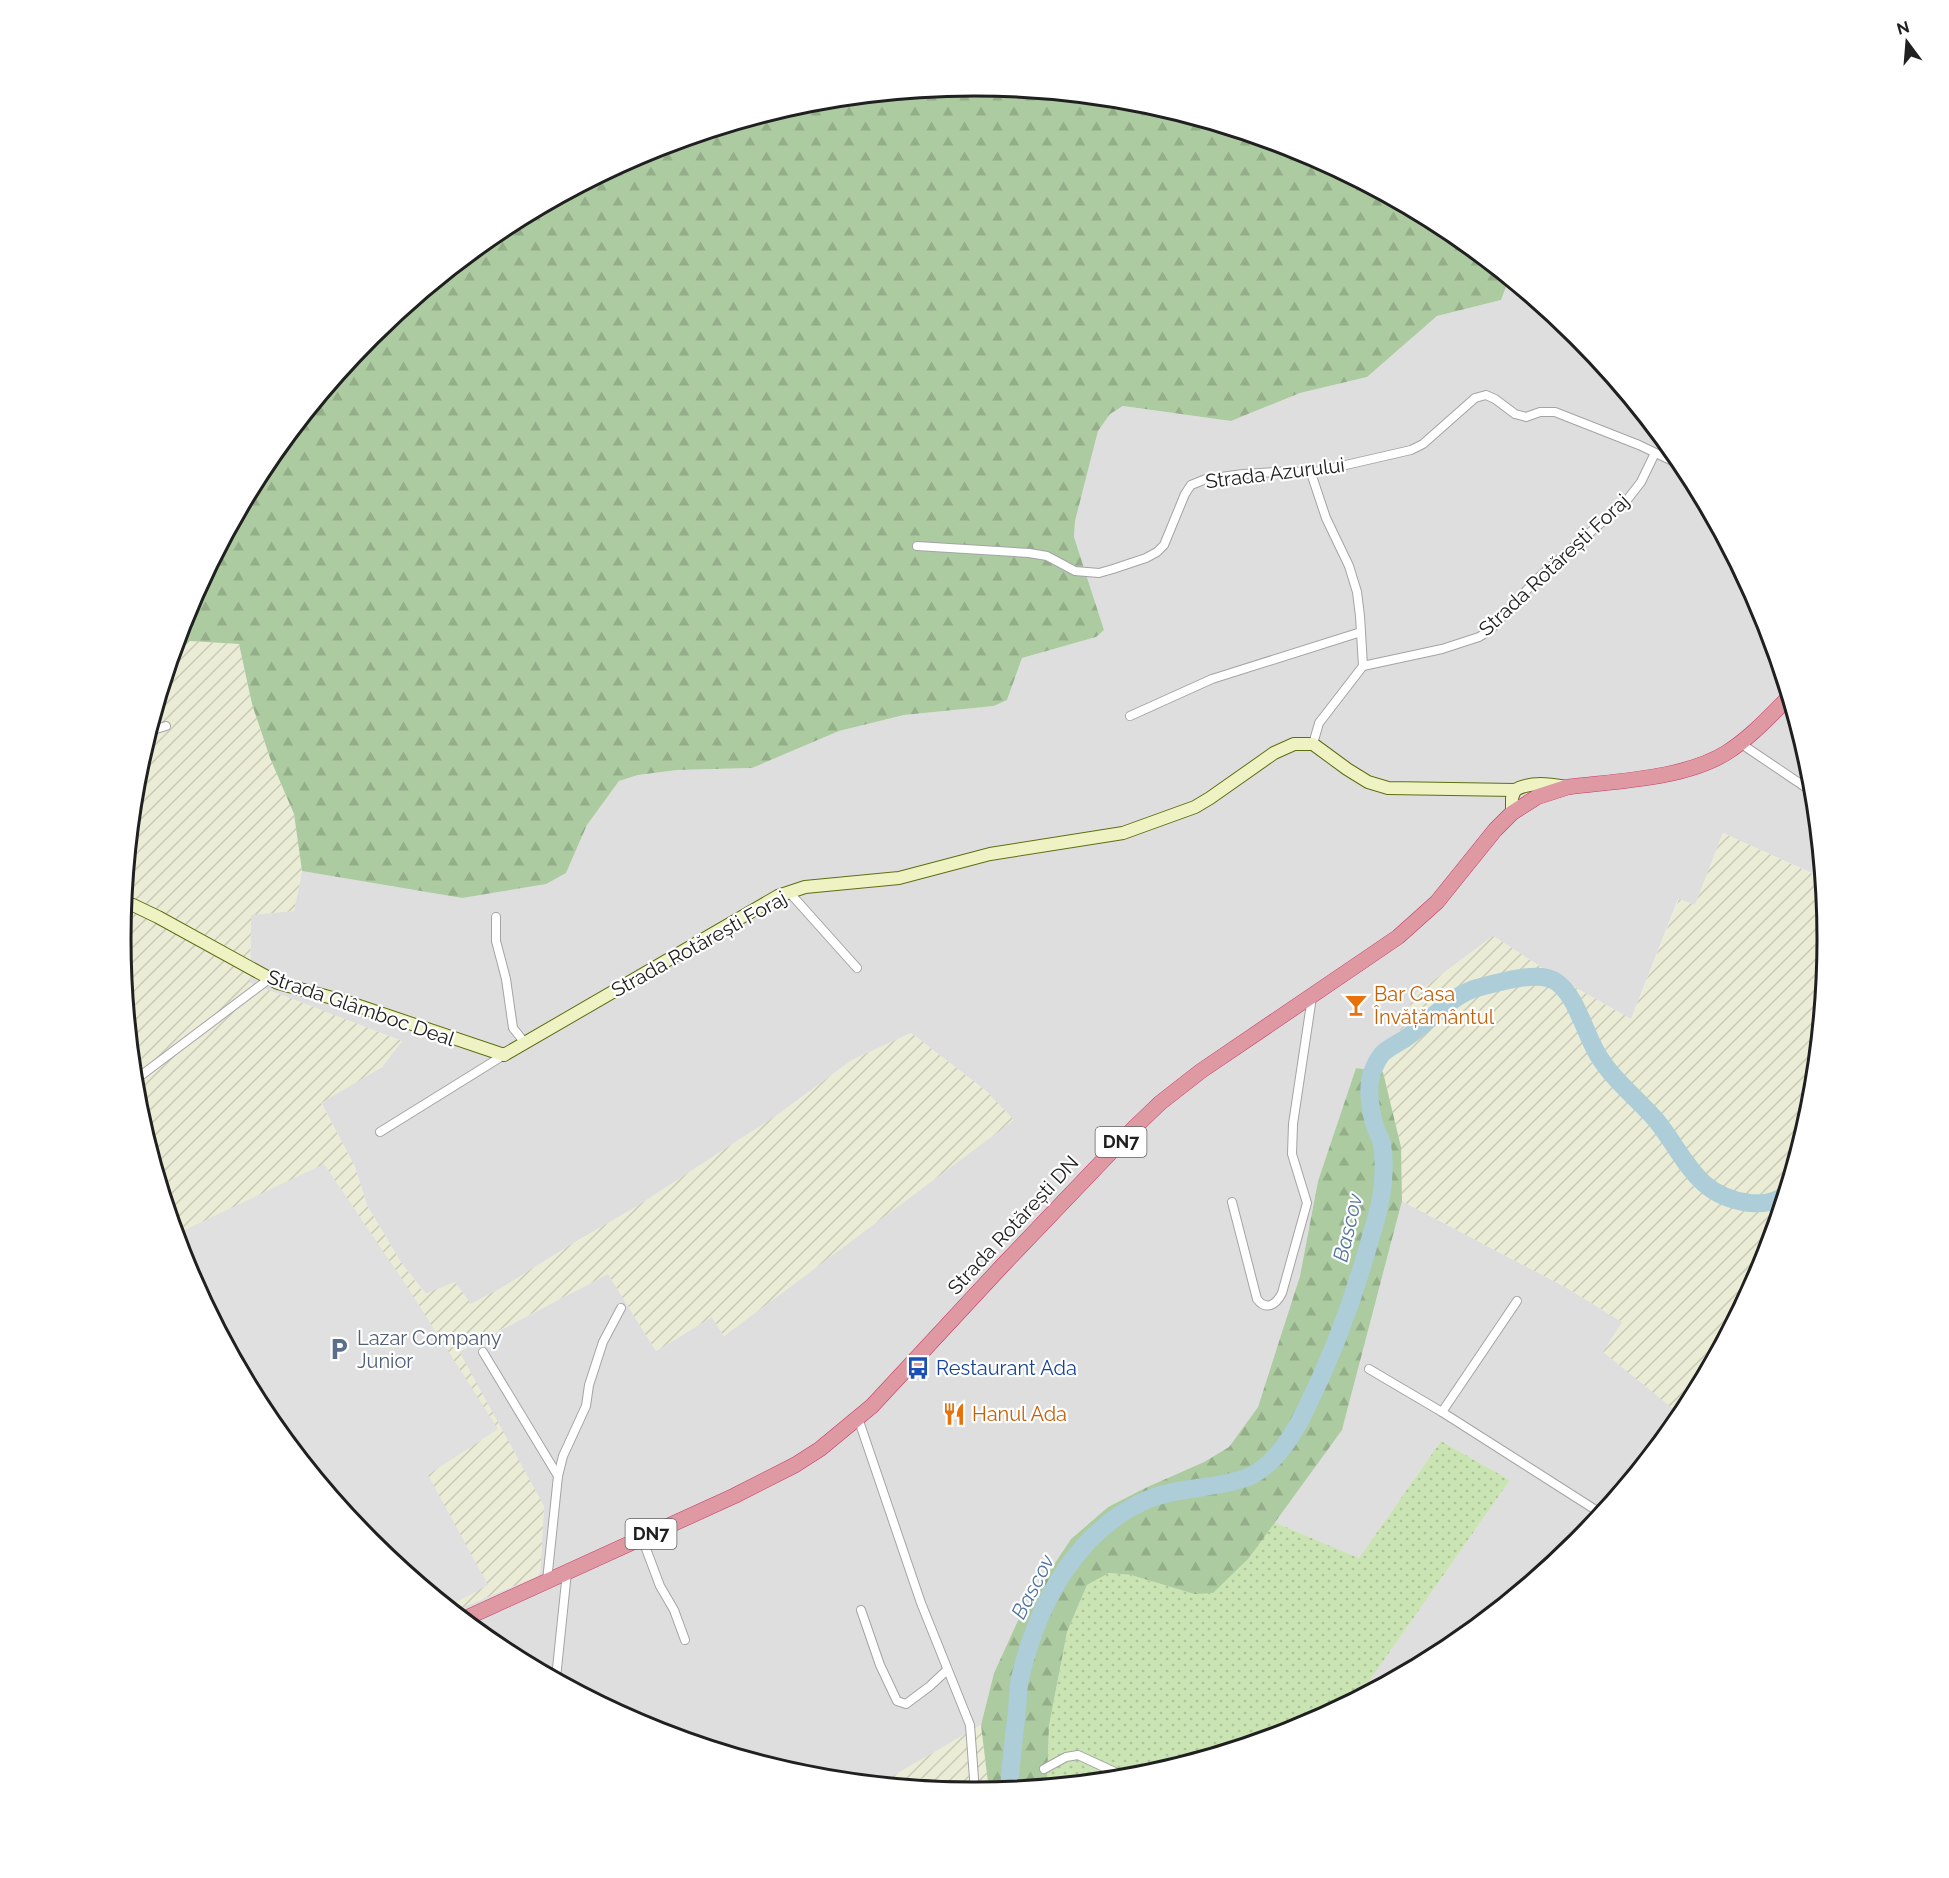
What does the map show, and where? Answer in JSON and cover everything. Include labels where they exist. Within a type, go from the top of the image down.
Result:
[{"type":"highway","name":"Strada Rotărești DN","points":[[858,1419],[1018,1248],[1160,1103],[1201,1071],[1412,926],[1437,902],[1489,836],[1512,813],[1537,797],[1568,787],[1677,771],[1707,762],[1740,743],[1783,702]]},
{"type":"highway","name":"DN7","points":[[472,1616],[734,1497],[795,1466],[858,1419]]},
{"type":"street","name":"Strada Azurului","points":[[917,546],[1029,553],[1047,556],[1075,571],[1099,573],[1146,558],[1157,552],[1164,545],[1191,485],[1206,479],[1243,474],[1292,471],[1311,473],[1411,450],[1423,444],[1475,398],[1486,395],[1515,414],[1526,417],[1540,412],[1554,412],[1665,457]]},
{"type":"street","name":"Strada Rotărești Foraj","points":[[1363,666],[1450,647],[1479,637],[1490,630],[1537,579],[1627,500],[1641,483],[1655,453]]},
{"type":"street","points":[[1311,473],[1326,518],[1349,566],[1357,592],[1363,666],[1319,723],[1313,744],[1368,782],[1388,788],[1515,790],[1540,784],[1568,787]]},
{"type":"street","points":[[1130,716],[1212,680],[1361,633]]},
{"type":"street","points":[[158,728],[166,726]]},
{"type":"street","points":[[1740,743],[1803,785]]},
{"type":"street","name":"Strada Rotărești Foraj","points":[[380,1132],[504,1055],[764,902],[789,892],[821,885],[899,878],[990,854],[1123,833],[1195,807],[1284,747],[1294,744],[1313,744]]},
{"type":"street","points":[[1512,813],[1512,798],[1515,790]]},
{"type":"street","points":[[789,892],[857,968]]},
{"type":"street","name":"Strada Glâmboc Deal","points":[[132,905],[291,988],[347,1002],[504,1055]]},
{"type":"street","points":[[496,917],[496,941],[506,979],[513,1028],[525,1043]]},
{"type":"street","points":[[143,1074],[270,979]]},
{"type":"street","points":[[1232,1202],[1257,1299],[1261,1304],[1272,1305],[1278,1301],[1282,1293],[1307,1203],[1292,1154],[1293,1124],[1312,996]]},
{"type":"street","points":[[1442,1412],[1517,1301]]},
{"type":"street","points":[[547,1581],[558,1476],[563,1455],[586,1406],[589,1385],[603,1342],[621,1308]]},
{"type":"street","points":[[483,1352],[558,1476]]},
{"type":"street","points":[[1369,1370],[1442,1412],[1595,1509]]},
{"type":"street","points":[[858,1419],[921,1603],[970,1725],[974,1782]]},
{"type":"street","points":[[642,1538],[660,1586],[674,1610],[685,1640]]},
{"type":"street","points":[[557,1671],[567,1572]]},
{"type":"street","points":[[861,1610],[880,1665],[897,1701],[906,1704],[947,1670]]},
{"type":"street","points":[[1044,1768],[1066,1757],[1078,1755],[1112,1771]]},
{"type":"shaded area","points":[[1507,285],[1571,343],[1643,426],[1705,518],[1731,566],[1773,668],[1789,721],[1801,775],[1810,829],[1814,874],[1723,833],[1695,905],[1678,899],[1631,1019],[1555,976],[1493,936],[1414,995],[1383,1072],[1356,1068],[1318,1181],[1300,1276],[1258,1407],[1229,1447],[1204,1462],[1108,1507],[1071,1539],[1021,1614],[994,1673],[981,1725],[891,1777],[810,1766],[756,1753],[652,1718],[553,1669],[506,1640],[461,1608],[540,1575],[544,1507],[459,1352],[608,1274],[656,1351],[712,1317],[724,1336],[1013,1120],[985,1090],[911,1033],[852,1060],[780,1113],[639,1205],[502,1288],[471,1304],[426,1294],[400,1261],[367,1205],[355,1167],[321,1102],[382,1067],[402,1041],[250,983],[251,914],[294,911],[302,871],[462,898],[566,873],[587,825],[619,781],[638,775],[677,770],[752,768],[839,731],[904,715],[994,706],[1007,700],[1022,658],[1096,637],[1104,630],[1074,537],[1075,520],[1098,431],[1110,414],[1123,406],[1231,421],[1300,393],[1367,377],[1437,316],[1501,300]]},
{"type":"shaded area","name":"Lazar Company Junior","points":[[324,1164],[406,1285],[498,1429],[428,1475],[488,1585],[455,1603],[378,1535],[341,1495],[306,1452],[244,1360],[218,1312],[184,1230]]},
{"type":"shaded area","points":[[1402,1201],[1567,1288],[1622,1322],[1662,1399],[1674,1409],[1608,1495],[1571,1535],[1530,1573],[1488,1608],[1443,1640],[1367,1684],[1510,1480],[1441,1441],[1359,1558],[1274,1522],[1342,1430]]},
{"type":"green space","points":[[974,96],[1085,103],[1139,112],[1245,141],[1297,160],[1347,183],[1443,238],[1507,285],[1501,300],[1437,316],[1367,377],[1300,393],[1231,421],[1123,406],[1110,414],[1098,431],[1075,521],[1074,537],[1104,630],[1096,637],[1022,658],[1007,700],[994,706],[904,715],[839,731],[752,768],[677,770],[638,775],[619,781],[587,825],[566,873],[546,884],[462,898],[302,871],[294,814],[270,758],[252,704],[239,644],[190,641],[184,646],[218,566],[244,517],[274,471],[341,383],[378,343],[419,305],[461,270],[506,238],[553,209],[652,160],[756,125],[810,112],[864,103]]},
{"type":"green space","points":[[190,641],[239,644],[252,704],[270,758],[294,814],[302,871],[294,911],[251,915],[250,983],[402,1041],[382,1067],[321,1103],[355,1167],[367,1205],[400,1261],[425,1294],[455,1282],[471,1304],[501,1288],[639,1205],[780,1113],[852,1060],[911,1033],[985,1090],[1014,1120],[724,1336],[712,1317],[656,1351],[608,1274],[459,1351],[544,1506],[540,1575],[461,1608],[378,1535],[306,1452],[274,1407],[244,1360],[218,1312],[176,1210],[160,1157],[139,1049],[133,994],[131,939],[133,884],[148,775],[160,721],[184,646]]},
{"type":"green space","points":[[1723,833],[1813,874],[1815,871],[1816,994],[1801,1103],[1789,1157],[1773,1210],[1731,1312],[1705,1360],[1673,1409],[1603,1352],[1622,1322],[1567,1288],[1402,1201],[1401,1147],[1383,1072],[1414,995],[1493,936],[1555,976],[1631,1019],[1679,899],[1695,905]]},
{"type":"green space","points":[[1356,1068],[1383,1072],[1401,1147],[1402,1201],[1342,1430],[1249,1558],[1213,1593],[1194,1594],[1131,1575],[1109,1573],[1087,1585],[1067,1632],[1049,1726],[1047,1778],[988,1782],[981,1725],[994,1673],[1021,1614],[1071,1539],[1108,1507],[1204,1462],[1229,1447],[1258,1407],[1300,1276],[1318,1181]]},
{"type":"green space","points":[[1441,1441],[1510,1480],[1367,1684],[1297,1718],[1193,1753],[1139,1766],[1047,1778],[1049,1726],[1067,1632],[1087,1585],[1109,1573],[1131,1575],[1194,1594],[1249,1558],[1274,1522],[1359,1558]]},
{"type":"green space","points":[[981,1725],[988,1782],[891,1777]]},
{"type":"waterway","name":"Bascov","points":[[1010,1781],[1019,1683],[1029,1647],[1051,1594],[1065,1570],[1082,1548],[1124,1512],[1149,1499],[1174,1492],[1225,1484],[1257,1472],[1281,1450],[1304,1413],[1349,1308],[1380,1204],[1383,1153],[1370,1105],[1369,1091],[1370,1079],[1382,1054],[1468,991],[1517,978],[1548,978],[1555,981],[1569,995],[1604,1064],[1656,1120],[1684,1161],[1704,1183],[1731,1199],[1750,1203],[1776,1199]]},
{"type":"place","name":"Bar Casa Învățământul","points":[[1356,1005]]},
{"type":"place","name":"Lazar Company Junior","points":[[339,1349]]},
{"type":"place","name":"Restaurant Ada","points":[[918,1368]]},
{"type":"place","name":"Hanul Ada","points":[[954,1414]]}]
